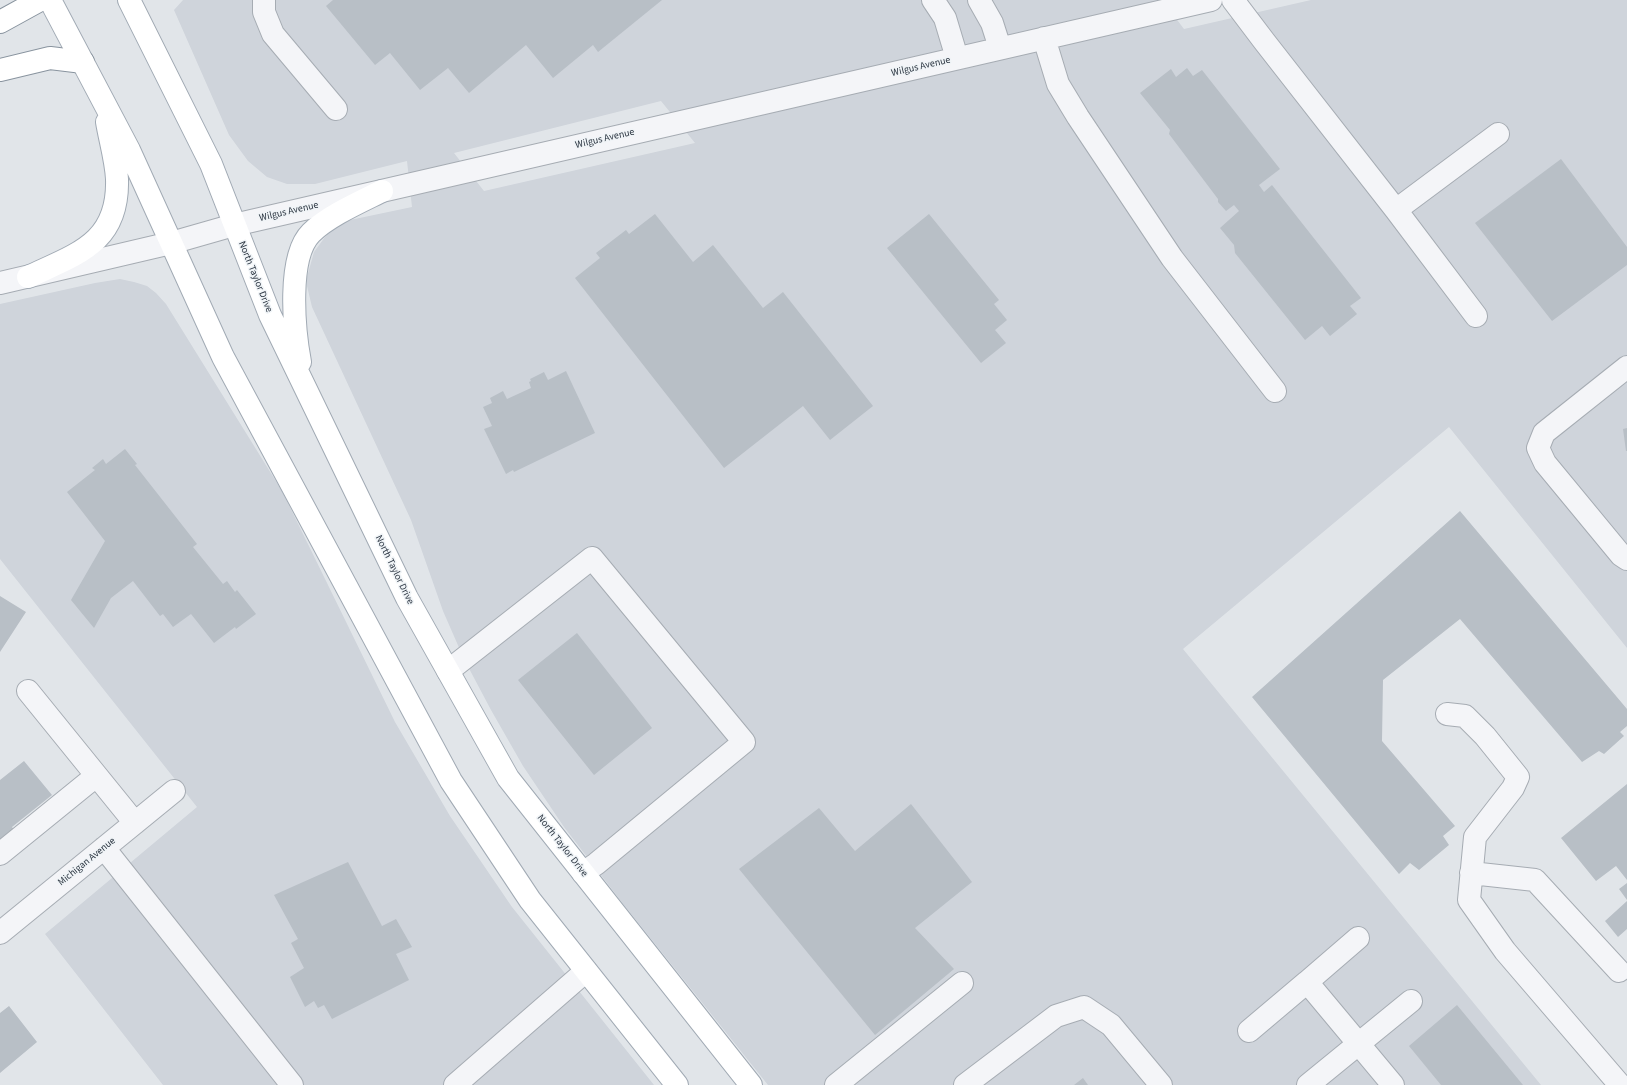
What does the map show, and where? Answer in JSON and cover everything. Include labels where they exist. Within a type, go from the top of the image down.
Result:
[{"type":"main road","points":[[0,22],[40,0]]},
{"type":"main road","points":[[50,0],[129,150],[223,357],[451,781],[530,900],[677,1085]]},
{"type":"main road","name":"North Taylor Drive","points":[[129,0],[211,164],[270,315],[407,598],[508,778],[751,1085]]},
{"type":"main road","points":[[0,70],[50,58],[83,62]]},
{"type":"main road","points":[[28,277],[73,256],[96,240],[109,224],[116,205],[117,178],[103,101]]},
{"type":"main road","points":[[309,396],[299,359],[295,318],[294,294],[296,272],[302,248],[311,234],[322,225],[382,191]]},
{"type":"street","points":[[264,0],[264,12],[273,34],[336,109]]},
{"type":"street","points":[[933,0],[945,18],[957,58]]},
{"type":"street","points":[[979,0],[992,23],[1000,48]]},
{"type":"street","name":"Wilgus Avenue","points":[[0,283],[171,242],[234,225],[1211,0]]},
{"type":"street","points":[[1233,0],[1476,316]]},
{"type":"street","points":[[1044,38],[1058,84],[1078,117],[1172,258],[1275,391]]},
{"type":"street","points":[[1396,210],[1498,134]]},
{"type":"street","points":[[1627,368],[1544,433],[1538,448],[1545,463],[1621,556],[1627,558]]},
{"type":"street","points":[[448,671],[592,558],[744,742],[596,864],[583,873]]},
{"type":"street","points":[[28,691],[135,823]]},
{"type":"street","points":[[1447,714],[1465,716],[1484,736],[1518,777],[1513,788],[1475,837],[1469,900],[1505,951],[1620,1085]]},
{"type":"street","points":[[0,854],[96,776]]},
{"type":"street","name":"Michigan Avenue","points":[[0,933],[174,791]]},
{"type":"street","points":[[104,848],[292,1085]]},
{"type":"street","points":[[1471,873],[1535,880],[1619,970]]},
{"type":"street","points":[[1249,1031],[1358,938]]},
{"type":"street","points":[[455,1085],[586,971]]},
{"type":"street","points":[[1307,982],[1393,1085]]},
{"type":"street","points":[[836,1085],[962,983]]},
{"type":"street","points":[[1308,1085],[1411,1001]]},
{"type":"street","points":[[964,1085],[1056,1016],[1084,1008],[1111,1025],[1161,1085]]},
{"type":"shaded area","points":[[183,0],[1162,0],[1184,29],[1311,0],[1627,0],[1627,648],[1449,427],[1183,649],[1541,1085],[768,1085],[624,905],[564,827],[523,766],[464,659],[443,611],[411,520],[312,307],[307,286],[307,277],[314,252],[325,237],[336,227],[350,220],[412,207],[407,161],[315,184],[287,184],[267,177],[248,161],[229,135],[174,10]],"holes":[[[661,101],[695,143],[484,191],[454,153]]]},
{"type":"shaded area","points":[[120,279],[147,286],[166,304],[282,491],[395,722],[450,816],[512,907],[654,1085],[163,1085],[45,934],[197,807],[0,559],[0,304]]},
{"type":"building","points":[[333,0],[662,0],[598,52],[593,45],[553,78],[526,45],[469,93],[448,68],[420,90],[390,53],[375,65],[326,6]]},
{"type":"building","points":[[1187,68],[1193,76],[1202,70],[1280,169],[1259,185],[1264,192],[1272,185],[1361,298],[1350,306],[1357,314],[1330,336],[1322,326],[1305,340],[1235,253],[1234,245],[1220,228],[1239,211],[1234,205],[1226,211],[1218,202],[1218,199],[1169,134],[1170,130],[1140,93],[1171,69],[1176,77]]},
{"type":"building","points":[[1561,159],[1627,247],[1627,265],[1552,321],[1475,223]]},
{"type":"building","points":[[655,214],[693,262],[713,245],[763,308],[783,292],[873,406],[830,440],[803,406],[724,468],[575,278],[600,258],[596,253],[626,230],[629,234]]},
{"type":"building","points":[[929,214],[999,300],[994,304],[1007,320],[995,330],[1006,343],[981,363],[887,248]]},
{"type":"building","points":[[566,371],[595,433],[514,472],[513,470],[506,474],[484,429],[492,426],[483,407],[492,403],[490,398],[503,391],[507,399],[531,388],[529,382],[531,381],[530,379],[544,372],[548,380]]},
{"type":"building","points":[[1627,428],[1627,451],[1626,451],[1623,429]]},
{"type":"building","points":[[125,449],[137,464],[135,465],[197,544],[193,547],[223,584],[227,581],[235,592],[237,590],[256,614],[236,629],[235,627],[214,643],[191,614],[173,627],[163,614],[160,616],[133,581],[111,598],[94,628],[71,600],[105,541],[67,492],[95,470],[92,468],[103,459],[106,464]]},
{"type":"building","points":[[1460,511],[1627,709],[1627,726],[1620,732],[1624,736],[1604,754],[1599,751],[1582,762],[1460,619],[1383,680],[1382,741],[1455,826],[1443,836],[1449,845],[1419,870],[1410,863],[1399,874],[1252,697]]},
{"type":"building","points":[[0,596],[26,612],[0,652]]},
{"type":"building","points":[[577,633],[652,728],[594,775],[518,680]]},
{"type":"building","points":[[24,761],[52,795],[12,827],[15,832],[0,844],[0,780]]},
{"type":"building","points":[[1627,784],[1627,880],[1616,866],[1596,881],[1561,838]]},
{"type":"building","points":[[911,804],[972,882],[915,928],[954,969],[875,1035],[739,869],[819,808],[855,851]]},
{"type":"building","points":[[348,862],[382,926],[396,919],[412,947],[396,954],[409,980],[332,1019],[324,1005],[318,1008],[314,1001],[305,1007],[290,977],[304,968],[291,943],[298,939],[274,895]]},
{"type":"building","points":[[1627,883],[1627,900],[1619,889]]},
{"type":"building","points":[[1627,901],[1627,929],[1618,937],[1605,921]]},
{"type":"building","points":[[1457,1005],[1523,1085],[1441,1085],[1409,1046]]},
{"type":"building","points":[[9,1006],[37,1042],[0,1073],[0,1013]]},
{"type":"building","points":[[1083,1078],[1088,1085],[1074,1085]]}]
